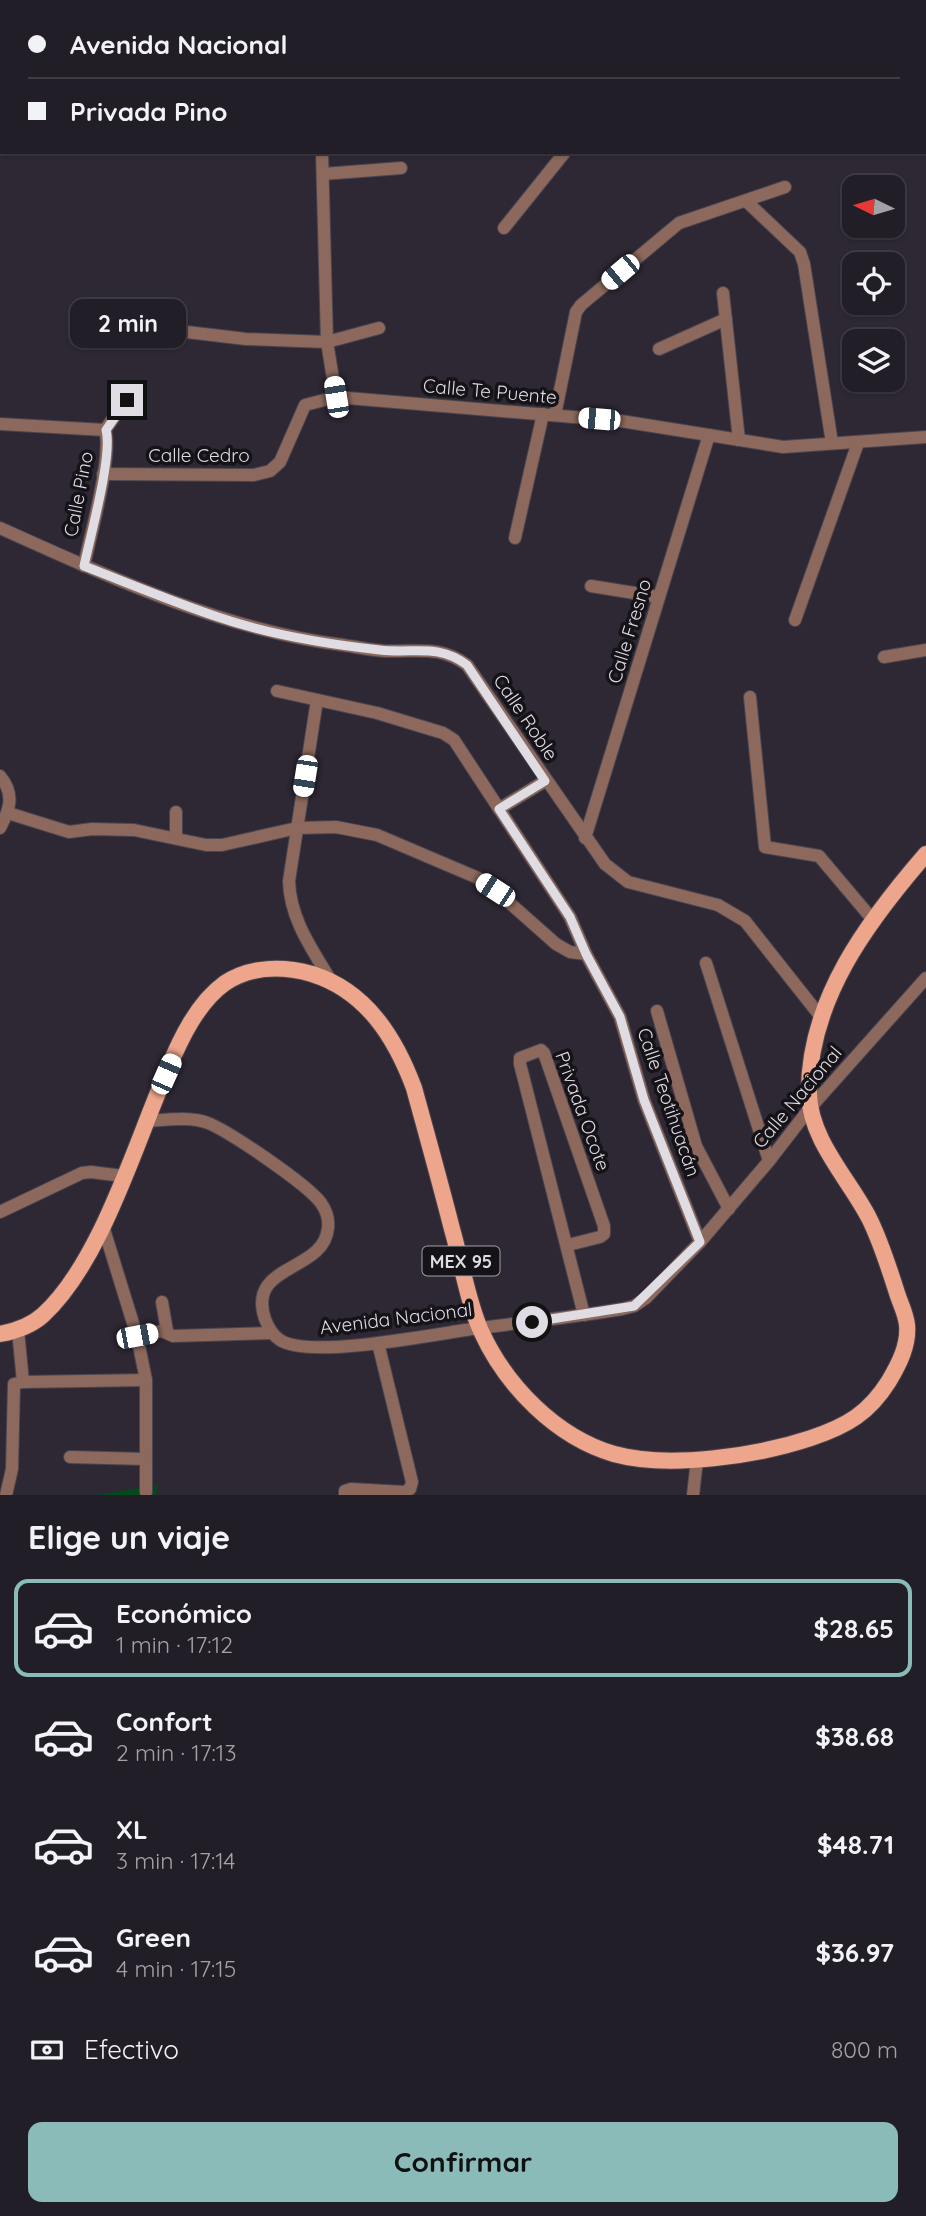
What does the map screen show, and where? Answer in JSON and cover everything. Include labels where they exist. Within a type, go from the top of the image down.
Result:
[{"type":"main road","name":"MEX 95","points":[[0,1334],[18,1330],[41,1317],[65,1292],[103,1226],[176,1050],[211,995],[226,983],[245,974],[276,968],[301,971],[331,981],[370,1010],[385,1028],[403,1059],[414,1088],[479,1328],[504,1373],[539,1410],[581,1440],[605,1451],[652,1461],[697,1460],[757,1451],[837,1429],[866,1411],[883,1391],[902,1360],[907,1326],[888,1265],[869,1219],[825,1146],[810,1108],[810,1067],[821,1017],[853,948],[890,896],[926,854]]},
{"type":"street","points":[[322,154],[327,342],[336,397]]},
{"type":"street","points":[[504,228],[563,154]]},
{"type":"street","points":[[323,174],[401,168]]},
{"type":"street","points":[[515,538],[578,308],[679,223],[785,187]]},
{"type":"street","points":[[746,201],[800,251],[832,443]]},
{"type":"street","points":[[723,293],[739,440]]},
{"type":"street","points":[[659,349],[726,319]]},
{"type":"street","points":[[136,326],[246,339],[327,342],[379,328]]},
{"type":"street","name":"Calle Te Puente","points":[[336,397],[621,421],[783,447],[926,437]]},
{"type":"street","name":"Calle Cedro","points":[[103,474],[254,475],[270,471],[280,463],[305,405],[336,397]]},
{"type":"street","points":[[0,424],[106,430],[127,400]]},
{"type":"street","name":"Calle Pino","points":[[84,566],[103,474],[106,430]]},
{"type":"street","name":"Calle Fresno","points":[[585,838],[709,435]]},
{"type":"street","points":[[795,620],[858,443]]},
{"type":"street","name":"Calle Roble","points":[[0,528],[84,566],[218,617],[262,630],[337,645],[384,650],[440,651],[454,655],[467,665],[605,864],[628,882],[718,905],[745,921],[821,1017]]},
{"type":"street","points":[[591,586],[659,597]]},
{"type":"street","points":[[884,657],[926,650]]},
{"type":"street","name":"Calle Teotihuacán","points":[[277,691],[377,712],[443,733],[454,740],[570,917],[586,954],[620,1017],[644,1100],[700,1242]]},
{"type":"street","points":[[750,697],[765,847],[819,856],[873,920]]},
{"type":"street","points":[[317,700],[289,895],[293,912],[331,981]]},
{"type":"street","points":[[0,776],[7,784],[11,799],[8,813],[0,828]]},
{"type":"street","points":[[499,809],[545,781]]},
{"type":"street","points":[[176,812],[176,838]]},
{"type":"street","points":[[8,813],[69,832],[92,829],[134,830],[206,845],[222,845],[298,828],[336,827],[377,835],[478,878],[556,944],[570,952],[586,954]]},
{"type":"street","points":[[706,963],[769,1161]]},
{"type":"street","name":"Calle Nacional","points":[[700,1242],[810,1108],[926,978]]},
{"type":"street","points":[[657,1011],[696,1146],[729,1209]]},
{"type":"street","name":"Privada Ocote","points":[[568,1245],[600,1237],[604,1234],[604,1226],[544,1054],[538,1050],[520,1058],[520,1064],[584,1315]]},
{"type":"street","points":[[145,1121],[207,1122],[306,1188],[328,1216],[328,1230],[323,1244],[310,1258],[271,1280],[264,1293],[262,1311],[272,1333]]},
{"type":"street","points":[[0,1212],[82,1173],[123,1176]]},
{"type":"street","points":[[103,1226],[137,1336],[146,1380],[146,1492]]},
{"type":"street","name":"Avenida Nacional","points":[[272,1333],[280,1340],[296,1346],[316,1348],[378,1343],[634,1306],[700,1242]]},
{"type":"street","points":[[162,1302],[167,1331],[173,1336],[272,1333]]},
{"type":"street","points":[[6,1495],[12,1469],[13,1391],[19,1383],[18,1330]]},
{"type":"street","points":[[137,1336],[167,1331]]},
{"type":"street","points":[[345,1495],[345,1491],[351,1489],[380,1493],[404,1492],[410,1489],[412,1482],[378,1343]]},
{"type":"street","points":[[19,1383],[146,1380]]},
{"type":"street","points":[[70,1457],[145,1459]]},
{"type":"street","points":[[693,1495],[697,1460]]},
{"type":"green space","points":[[158,1485],[156,1495],[97,1495]]},
{"type":"route","points":[[127,400],[106,430],[103,474],[84,566],[218,617],[262,630],[337,645],[384,650],[440,651],[454,655],[467,665],[545,781],[499,809],[570,917],[586,954],[620,1017],[644,1100],[700,1242],[646,1298],[634,1306],[532,1322]]}]
